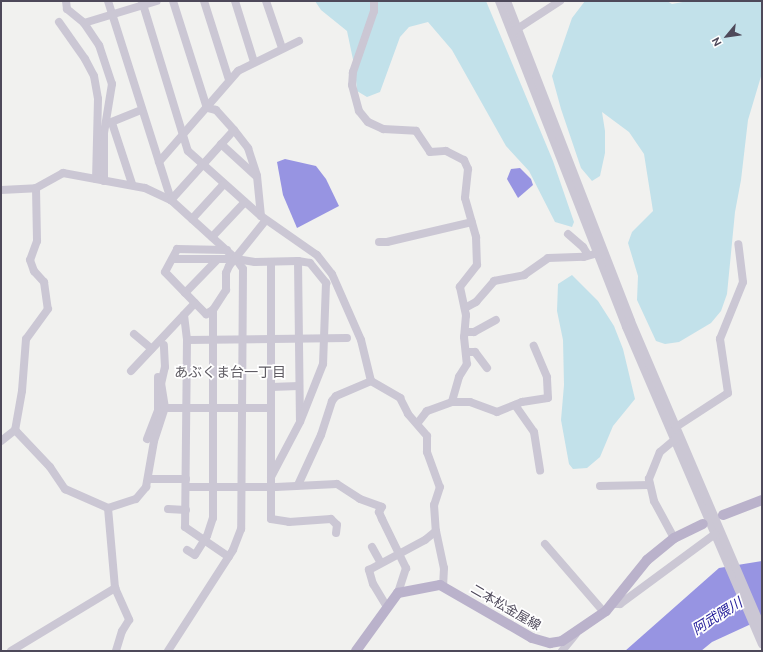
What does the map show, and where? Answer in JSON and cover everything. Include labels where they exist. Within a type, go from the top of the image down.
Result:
[{"type":"main road","points":[[723,515],[762,500]]},
{"type":"main road","name":"二本松金屋線","points":[[443,585],[532,638],[550,643],[562,641],[576,634],[604,612],[647,560],[674,538],[703,524]]},
{"type":"main road","points":[[356,651],[398,593],[443,585]]},
{"type":"street","points":[[66,1],[67,9],[84,23],[99,45],[112,84],[110,123],[100,180]]},
{"type":"street","points":[[108,1],[171,200]]},
{"type":"street","points":[[84,23],[113,15],[143,3],[157,1]]},
{"type":"street","points":[[173,1],[207,108]]},
{"type":"street","points":[[204,1],[229,80]]},
{"type":"street","points":[[235,1],[254,62]]},
{"type":"street","points":[[266,1],[282,48]]},
{"type":"street","points":[[374,1],[374,11],[353,72],[352,85],[359,111],[368,122],[383,129],[416,131],[430,152],[446,151],[460,156],[468,169],[465,198],[476,237],[477,265],[460,287],[465,308],[467,364],[459,377],[452,402]]},
{"type":"street","points":[[499,1],[515,31]]},
{"type":"street","points":[[507,1],[515,31],[600,252],[762,644]]},
{"type":"street","points":[[515,31],[560,1]]},
{"type":"street","points":[[143,3],[188,151],[263,219],[317,255],[332,274],[361,340],[372,381],[400,398],[408,414],[427,436],[427,452],[439,479],[440,486],[434,506],[436,531],[444,568],[443,585]]},
{"type":"street","points":[[59,22],[86,59],[95,82],[98,99],[100,180]]},
{"type":"street","points":[[158,162],[183,136],[229,80],[254,62],[299,41]]},
{"type":"street","points":[[207,108],[216,110],[248,148],[257,176],[263,219],[236,260],[229,266],[226,273],[226,290],[213,310],[206,314],[165,272],[170,259],[173,259],[177,249],[227,250]]},
{"type":"street","points":[[110,123],[112,120],[142,110]]},
{"type":"street","points":[[110,123],[132,184]]},
{"type":"street","points":[[171,200],[234,130]]},
{"type":"street","points":[[221,144],[257,176]]},
{"type":"street","points":[[1,190],[36,188],[64,173],[132,184],[158,192],[171,200],[227,250],[242,269],[243,340],[241,529],[229,557],[168,651]]},
{"type":"street","points":[[192,219],[224,184]]},
{"type":"street","points":[[1,441],[15,430],[22,391],[26,339],[48,309],[44,282],[34,271],[30,260],[36,241],[36,188]]},
{"type":"street","points":[[212,237],[245,202]]},
{"type":"street","points":[[379,242],[387,242],[472,222]]},
{"type":"street","points":[[568,234],[584,247],[588,255]]},
{"type":"street","points":[[676,427],[728,393],[720,339],[742,282],[738,244]]},
{"type":"street","points":[[465,308],[476,302],[494,281],[524,275],[548,258],[588,255],[600,252]]},
{"type":"street","points":[[600,252],[676,427],[677,437]]},
{"type":"street","points":[[173,259],[218,259],[270,262],[298,261],[310,263],[326,283],[324,364],[300,422],[271,477]]},
{"type":"street","points":[[185,293],[218,259]]},
{"type":"street","points":[[298,261],[300,422]]},
{"type":"street","points":[[270,262],[272,521],[331,519],[337,526],[336,532]]},
{"type":"street","points":[[131,371],[195,303]]},
{"type":"street","points":[[187,550],[195,555],[212,524],[214,487],[213,310]]},
{"type":"street","points":[[184,315],[187,340],[186,510],[188,531],[229,557]]},
{"type":"street","points":[[466,332],[474,332],[496,320]]},
{"type":"street","points":[[134,334],[152,349]]},
{"type":"street","points":[[187,340],[324,340],[347,338]]},
{"type":"street","points":[[15,430],[50,467],[65,489],[108,508],[140,496],[149,479],[154,441],[165,408],[161,384],[165,367],[164,345],[156,383],[158,410],[147,438]]},
{"type":"street","points":[[417,424],[426,411],[452,402],[470,402],[491,412],[522,402],[544,400],[549,394],[547,377],[534,346]]},
{"type":"street","points":[[467,352],[475,352],[487,368]]},
{"type":"street","points":[[298,485],[321,435],[332,401],[336,396],[372,381]]},
{"type":"street","points":[[271,387],[299,386]]},
{"type":"street","points":[[515,405],[534,432],[540,471]]},
{"type":"street","points":[[165,408],[270,408]]},
{"type":"street","points":[[674,538],[654,501],[650,485],[653,466],[658,456],[677,437]]},
{"type":"street","points":[[149,479],[214,487],[271,487],[337,484],[360,500],[382,507],[380,512],[382,519],[406,568],[398,593]]},
{"type":"street","points":[[600,486],[650,485]]},
{"type":"street","points":[[108,508],[115,588],[129,620],[122,631],[116,651]]},
{"type":"street","points":[[168,509],[186,510]]},
{"type":"street","points":[[387,607],[373,584],[369,570],[425,540],[436,531]]},
{"type":"street","points":[[611,604],[620,604],[719,538]]},
{"type":"street","points":[[719,538],[762,628]]},
{"type":"street","points":[[545,544],[604,612]]},
{"type":"street","points":[[372,547],[381,563]]},
{"type":"street","points":[[11,651],[115,588]]},
{"type":"street","points":[[562,651],[576,634]]},
{"type":"shaded area","points":[[315,1],[486,1],[553,161],[574,222],[572,227],[555,222],[529,171],[506,146],[452,50],[428,22],[409,27],[400,37],[380,92],[367,97],[357,91],[355,69],[347,31],[321,10]]},
{"type":"shaded area","points":[[585,1],[667,1],[672,4],[688,1],[760,1],[762,4],[762,73],[748,120],[741,180],[735,212],[727,294],[721,311],[711,323],[679,342],[665,344],[656,341],[637,300],[638,276],[628,243],[632,232],[653,211],[644,154],[629,132],[602,112],[605,131],[605,153],[600,176],[592,181],[581,168],[561,109],[552,76],[572,18]]},
{"type":"shaded area","points":[[572,275],[598,301],[614,326],[623,349],[635,399],[613,426],[600,457],[587,468],[573,469],[569,464],[561,420],[564,385],[563,340],[557,311],[558,284]]},
{"type":"water","points":[[285,159],[316,166],[326,179],[339,206],[297,228],[283,195],[277,162]]},
{"type":"water","points":[[520,168],[531,179],[533,185],[518,198],[507,179],[511,169]]},
{"type":"water","name":"阿武隈川","points":[[762,561],[762,619],[712,642],[701,651],[625,651],[719,568]]},
{"type":"district","name":"あぶくま台一丁目","points":[[230,372]]}]
